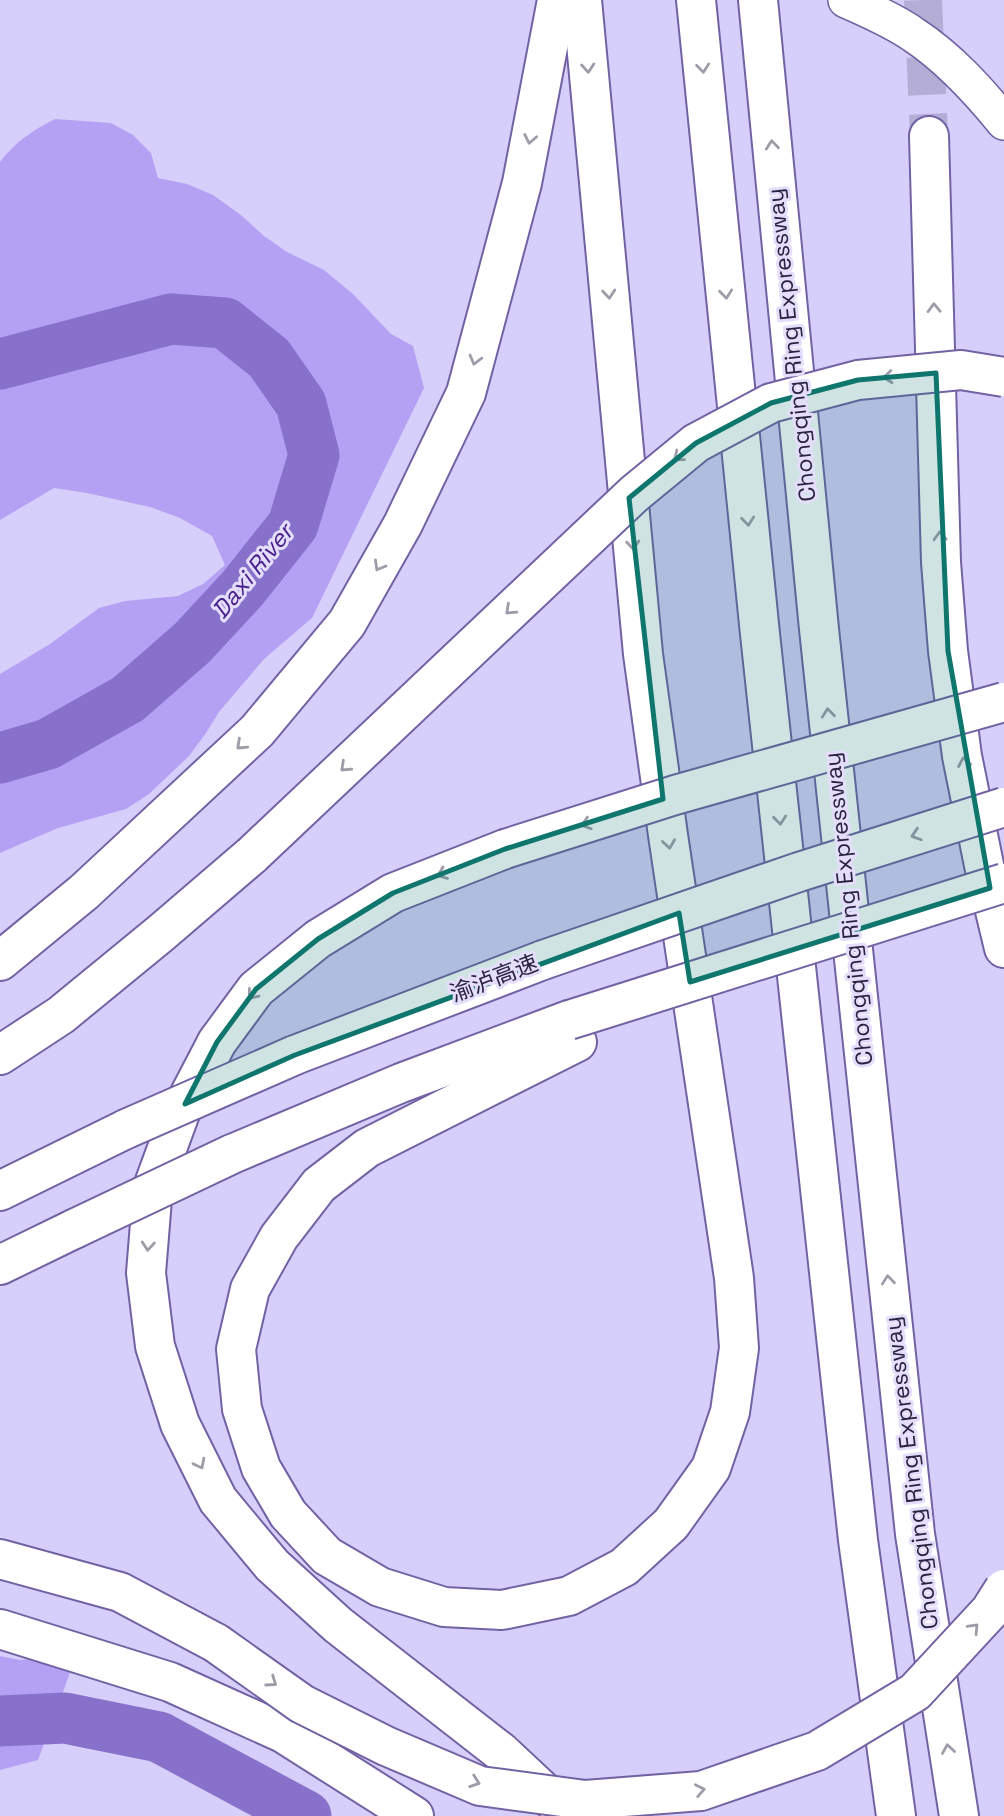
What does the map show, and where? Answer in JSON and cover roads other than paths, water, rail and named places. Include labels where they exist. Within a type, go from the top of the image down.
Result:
[{"type":"highway","points":[[0,961],[84,892],[257,730],[347,623],[402,524],[466,393],[522,183],[557,0]]},
{"type":"highway","points":[[573,1031],[379,1141],[318,1185],[279,1237],[250,1289],[236,1349],[242,1409],[261,1468],[288,1514],[327,1556],[380,1587],[444,1607],[502,1610],[569,1596],[624,1567],[671,1524],[711,1468],[730,1412],[739,1348],[734,1278],[643,654],[582,0]]},
{"type":"highway","points":[[696,0],[761,648],[849,1460],[896,1816]]},
{"type":"highway","name":"Chongqing Ring Expressway","points":[[758,0],[823,670],[914,1521],[959,1816]]},
{"type":"highway","points":[[929,136],[941,562],[948,651],[962,756],[1004,948]]},
{"type":"highway","points":[[0,1055],[61,1015],[252,855],[634,494],[696,443],[771,403],[858,380],[961,370],[1004,377]]},
{"type":"highway","points":[[570,1816],[501,1752],[338,1625],[272,1565],[218,1500],[180,1424],[171,1398],[155,1346],[146,1273],[153,1187],[180,1113],[217,1042],[256,989],[318,939],[393,893],[505,849],[675,795],[1004,702]]},
{"type":"highway","name":"渝泸高速","points":[[0,1191],[126,1129],[295,1055],[543,960],[799,872],[1004,807]]},
{"type":"highway","points":[[0,1265],[232,1154],[401,1083],[573,1031],[813,944],[1004,883]]},
{"type":"highway","points":[[0,1559],[120,1592],[216,1643],[302,1703],[386,1745],[480,1786],[585,1800],[701,1791],[817,1751],[915,1692],[990,1611],[1004,1589]]},
{"type":"highway","points":[[0,1629],[170,1682],[195,1693],[283,1733],[414,1816]]},
{"type":"main road","points":[[857,5],[913,34],[982,94],[1004,122]]},
{"type":"waterway","name":"Daxi River","points":[[0,364],[171,319],[225,323],[269,358],[301,404],[314,455],[293,525],[243,588],[192,643],[128,699],[48,744],[0,758]]},
{"type":"waterway","name":"Daxi River","points":[[0,1721],[65,1718],[159,1737],[306,1816]]},
{"type":"tunnel","points":[[923,0],[929,136]]}]
